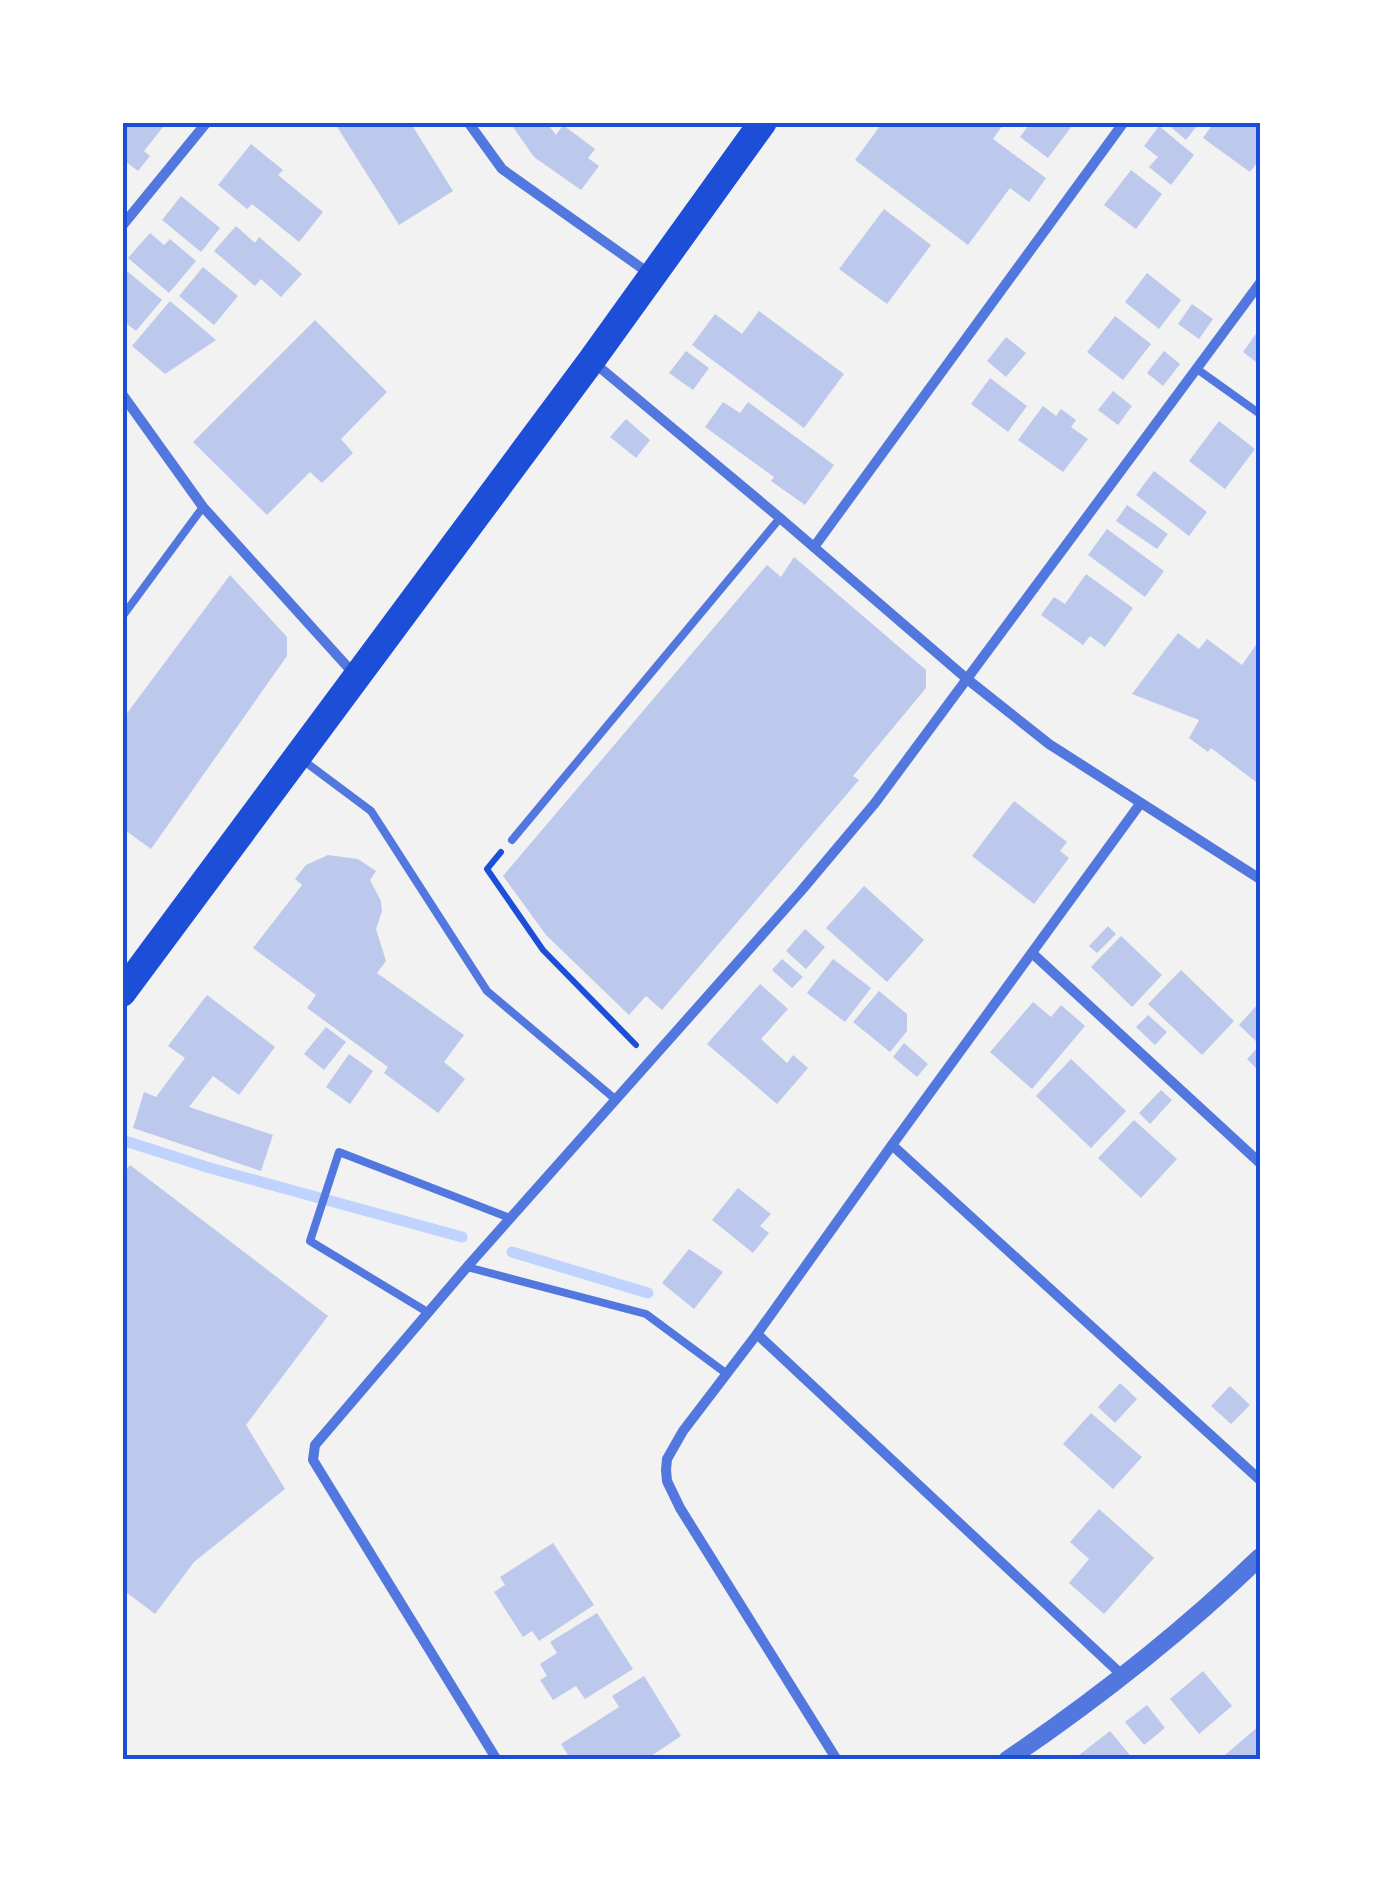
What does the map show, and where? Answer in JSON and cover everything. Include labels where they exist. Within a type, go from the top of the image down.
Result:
[{"type":"highway","points":[[122,992],[591,361],[763,122]]},
{"type":"street","points":[[122,226],[207,122]]},
{"type":"street","points":[[468,122],[502,169],[653,276]]},
{"type":"street","points":[[814,547],[1124,122]]},
{"type":"street","points":[[498,1760],[313,1460],[315,1444],[876,803],[1260,282]]},
{"type":"street","points":[[591,361],[1049,744],[1260,879]]},
{"type":"street","points":[[122,394],[203,507],[356,676]]},
{"type":"street","points":[[837,1760],[680,1508],[666,1481],[667,1459],[1140,804]]},
{"type":"street","points":[[1032,954],[1260,1163]]},
{"type":"street","points":[[892,1144],[1260,1480]]},
{"type":"street","points":[[757,1334],[1123,1676]]},
{"type":"street","points":[[1007,1760],[1123,1676],[1260,1558]]},
{"type":"lane","points":[[1197,368],[1260,414]]},
{"type":"lane","points":[[122,616],[203,507]]},
{"type":"lane","points":[[512,840],[780,518]]},
{"type":"lane","points":[[297,756],[371,811],[487,992],[615,1099]]},
{"type":"lane","points":[[428,1312],[310,1241],[339,1152],[510,1218]]},
{"type":"lane","points":[[468,1267],[646,1314],[726,1374]]},
{"type":"path","points":[[512,840],[488,869],[544,950],[650,1060]]},
{"type":"building","points":[[122,122],[167,122],[144,151],[150,156],[138,171],[122,159]]},
{"type":"building","points":[[334,122],[410,122],[453,191],[399,225]]},
{"type":"building","points":[[520,122],[546,122],[556,135],[563,125],[595,149],[588,158],[599,166],[581,190],[534,157],[513,127]]},
{"type":"building","points":[[883,122],[1005,122],[993,139],[1046,178],[1029,202],[1010,188],[968,245],[855,160]]},
{"type":"building","points":[[1031,122],[1068,122],[1072,126],[1048,158],[1020,137]]},
{"type":"building","points":[[1165,122],[1200,122],[1186,140]]},
{"type":"building","points":[[1214,122],[1260,122],[1260,159],[1250,172],[1203,138]]},
{"type":"building","points":[[1159,126],[1194,155],[1171,185],[1149,167],[1158,157],[1144,146]]},
{"type":"building","points":[[251,144],[283,170],[278,175],[323,212],[299,242],[252,204],[247,209],[218,185]]},
{"type":"building","points":[[1131,170],[1162,194],[1136,229],[1104,205]]},
{"type":"building","points":[[181,196],[220,228],[201,252],[162,220]]},
{"type":"building","points":[[884,209],[931,245],[887,304],[839,269]]},
{"type":"building","points":[[236,226],[255,243],[259,237],[302,274],[281,297],[261,279],[255,286],[214,251]]},
{"type":"building","points":[[150,233],[164,245],[170,239],[196,261],[169,293],[128,258]]},
{"type":"building","points":[[122,267],[162,300],[136,331],[122,320]]},
{"type":"building","points":[[203,267],[238,296],[214,325],[179,296]]},
{"type":"building","points":[[1147,273],[1181,300],[1159,329],[1125,302]]},
{"type":"building","points":[[170,301],[216,340],[165,374],[132,346]]},
{"type":"building","points":[[1192,304],[1213,319],[1199,339],[1178,324]]},
{"type":"building","points":[[759,311],[844,374],[804,428],[692,345],[715,314],[742,334]]},
{"type":"building","points":[[1115,316],[1151,344],[1123,380],[1087,352]]},
{"type":"building","points":[[315,320],[387,392],[341,439],[353,453],[322,483],[310,472],[267,515],[193,442]]},
{"type":"building","points":[[1260,328],[1260,365],[1243,352]]},
{"type":"building","points":[[1006,337],[1026,353],[1006,377],[987,361]]},
{"type":"building","points":[[686,351],[709,368],[693,390],[669,373]]},
{"type":"building","points":[[1164,351],[1180,364],[1163,386],[1147,373]]},
{"type":"building","points":[[990,378],[1027,406],[1008,432],[971,404]]},
{"type":"building","points":[[1113,391],[1132,406],[1118,425],[1098,410]]},
{"type":"building","points":[[723,402],[740,413],[748,402],[834,465],[805,505],[771,481],[774,477],[705,427]]},
{"type":"building","points":[[1043,406],[1056,416],[1061,409],[1076,420],[1071,427],[1088,439],[1063,472],[1018,440]]},
{"type":"building","points":[[626,419],[650,440],[636,458],[610,437]]},
{"type":"building","points":[[1219,421],[1255,449],[1225,489],[1189,461]]},
{"type":"building","points":[[1154,471],[1207,512],[1189,536],[1136,495]]},
{"type":"building","points":[[1127,505],[1168,534],[1157,549],[1116,521]]},
{"type":"building","points":[[1107,529],[1164,571],[1145,597],[1088,555]]},
{"type":"building","points":[[794,557],[926,670],[926,688],[853,776],[859,780],[662,1010],[646,996],[629,1015],[546,935],[503,876],[767,565],[781,577]]},
{"type":"building","points":[[1086,574],[1133,608],[1105,647],[1090,636],[1083,645],[1041,615],[1054,597],[1065,604]]},
{"type":"building","points":[[230,575],[287,637],[287,656],[151,849],[122,828],[122,720]]},
{"type":"building","points":[[1178,633],[1199,649],[1207,639],[1242,665],[1260,639],[1260,785],[1211,748],[1208,752],[1189,738],[1199,720],[1132,694]]},
{"type":"building","points":[[1014,801],[1067,842],[1060,851],[1069,858],[1034,904],[972,856]]},
{"type":"building","points":[[328,855],[358,859],[376,871],[370,880],[381,901],[376,929],[386,961],[377,973],[464,1035],[444,1062],[465,1079],[438,1113],[384,1073],[388,1067],[307,1008],[316,995],[253,948],[302,885],[295,879],[306,865]]},
{"type":"building","points":[[864,886],[924,940],[887,982],[826,928]]},
{"type":"building","points":[[1108,926],[1116,934],[1097,953],[1089,946]]},
{"type":"building","points":[[805,929],[825,947],[806,969],[786,951]]},
{"type":"building","points":[[1121,936],[1162,975],[1132,1007],[1091,967]]},
{"type":"building","points":[[782,959],[803,977],[792,988],[772,970]]},
{"type":"building","points":[[833,959],[871,988],[845,1022],[807,993]]},
{"type":"building","points":[[1181,970],[1234,1021],[1202,1055],[1148,1004]]},
{"type":"building","points":[[760,984],[788,1009],[761,1039],[787,1063],[793,1055],[808,1068],[777,1104],[707,1044]]},
{"type":"building","points":[[879,991],[907,1014],[907,1031],[890,1052],[853,1022]]},
{"type":"building","points":[[207,995],[275,1047],[239,1095],[213,1076],[189,1107],[273,1135],[261,1171],[133,1128],[144,1092],[156,1097],[185,1058],[168,1046]]},
{"type":"building","points":[[1033,1002],[1051,1017],[1061,1005],[1085,1026],[1032,1089],[990,1052]]},
{"type":"building","points":[[1260,1002],[1260,1045],[1239,1025]]},
{"type":"building","points":[[1148,1015],[1167,1032],[1155,1045],[1136,1027]]},
{"type":"building","points":[[326,1027],[346,1042],[324,1070],[304,1054]]},
{"type":"building","points":[[904,1043],[928,1064],[917,1077],[893,1057]]},
{"type":"building","points":[[1260,1045],[1260,1072],[1247,1059]]},
{"type":"building","points":[[349,1054],[373,1071],[350,1104],[326,1087]]},
{"type":"building","points":[[1071,1059],[1126,1111],[1091,1148],[1036,1096]]},
{"type":"building","points":[[1161,1090],[1172,1100],[1150,1124],[1139,1113]]},
{"type":"building","points":[[1134,1120],[1177,1159],[1141,1198],[1098,1158]]},
{"type":"building","points":[[130,1165],[328,1316],[246,1425],[285,1489],[194,1562],[155,1614],[122,1589],[122,1175]]},
{"type":"building","points":[[738,1188],[771,1214],[760,1226],[769,1233],[753,1253],[712,1220]]},
{"type":"building","points":[[689,1249],[723,1272],[694,1309],[662,1283]]},
{"type":"building","points":[[1120,1383],[1137,1399],[1115,1423],[1098,1407]]},
{"type":"building","points":[[1230,1386],[1250,1405],[1231,1424],[1211,1406]]},
{"type":"building","points":[[1091,1413],[1142,1457],[1113,1489],[1063,1444]]},
{"type":"building","points":[[1099,1509],[1154,1558],[1104,1614],[1069,1583],[1089,1559],[1070,1542]]},
{"type":"building","points":[[553,1543],[594,1605],[539,1641],[532,1631],[523,1637],[494,1592],[505,1585],[500,1577]]},
{"type":"building","points":[[597,1613],[633,1669],[585,1699],[576,1686],[553,1700],[540,1680],[547,1676],[540,1664],[557,1653],[550,1642]]},
{"type":"building","points":[[1203,1671],[1232,1706],[1199,1734],[1170,1699]]},
{"type":"building","points":[[644,1676],[681,1736],[645,1760],[571,1760],[561,1744],[619,1707],[612,1696]]},
{"type":"building","points":[[1147,1705],[1165,1728],[1144,1745],[1125,1722]]},
{"type":"building","points":[[1260,1725],[1260,1760],[1219,1760]]},
{"type":"building","points":[[1110,1731],[1134,1760],[1082,1760],[1079,1755]]},
{"type":"waterway","points":[[122,1140],[462,1237]]},
{"type":"waterway","points":[[512,1252],[648,1293]]}]
